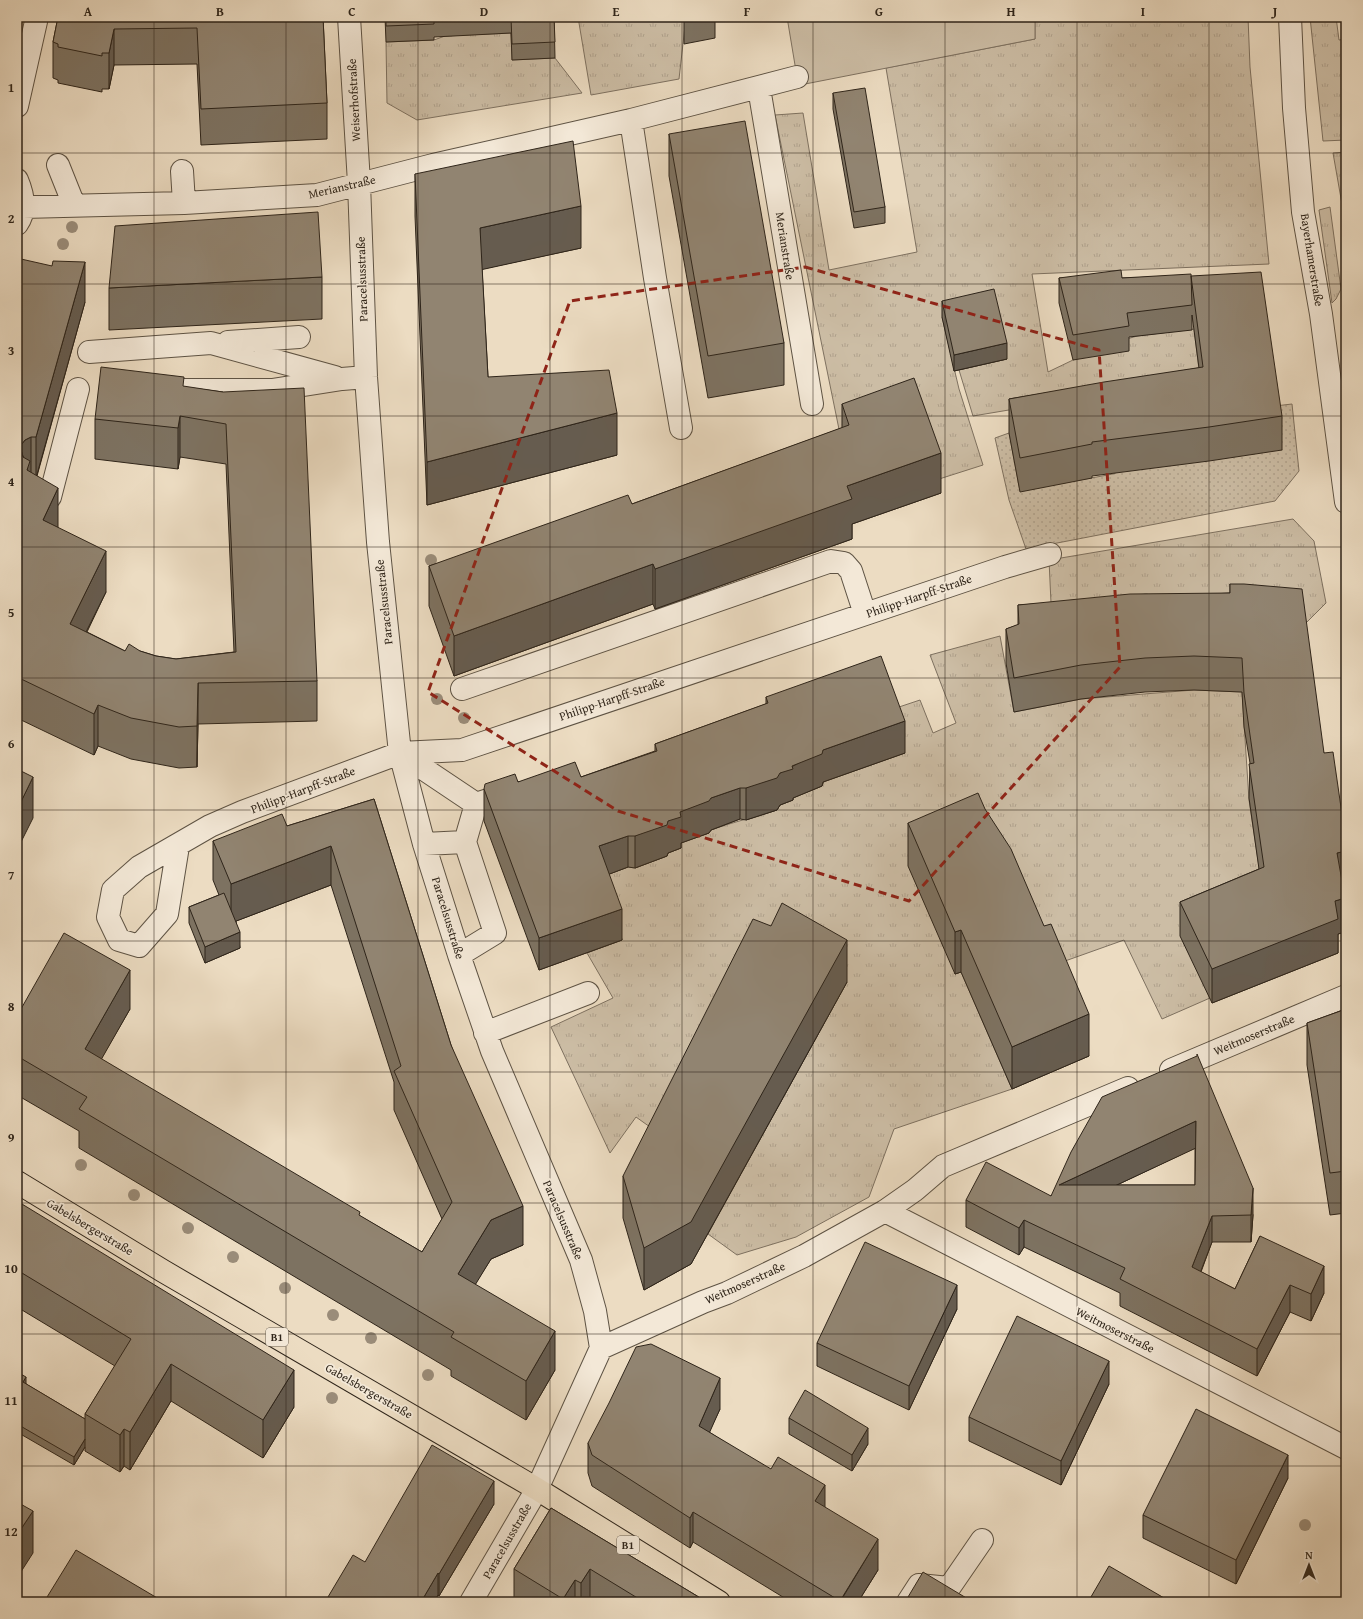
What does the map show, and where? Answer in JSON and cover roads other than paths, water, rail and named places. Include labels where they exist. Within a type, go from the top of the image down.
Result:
[{"type":"main road","name":"Gabelsbergerstraße","points":[[17,1182],[163,1271],[537,1489],[720,1602]]},
{"type":"street","points":[[17,106],[37,17]]},
{"type":"street","name":"Weiserhofstraße","points":[[349,17],[359,183]]},
{"type":"street","name":"Bayerhamerstraße","points":[[1290,17],[1294,108],[1303,212],[1320,314],[1346,502]]},
{"type":"street","name":"Merianstraße","points":[[20,215],[74,205],[184,203],[317,195],[359,183],[631,120],[797,77]]},
{"type":"street","name":"Merianstraße","points":[[759,88],[812,404]]},
{"type":"street","points":[[631,120],[655,278],[681,428]]},
{"type":"street","points":[[58,165],[74,205]]},
{"type":"street","points":[[182,171],[184,203]]},
{"type":"street","points":[[17,180],[22,191],[20,215]]},
{"type":"street","name":"Paracelsusstraße","points":[[359,183],[366,377],[378,542],[400,753],[424,844],[485,1033],[581,1260],[595,1310],[600,1348],[537,1489],[471,1602]]},
{"type":"street","points":[[89,352],[299,338]]},
{"type":"street","points":[[211,343],[342,379]]},
{"type":"street","points":[[154,390],[272,390],[342,379],[366,377]]},
{"type":"street","points":[[33,490],[50,497],[78,389]]},
{"type":"street","name":"Philipp-Harpff-Straße","points":[[178,846],[210,826],[242,812],[400,753],[462,750],[1005,567],[1050,554]]},
{"type":"street","points":[[462,689],[831,561],[844,563],[851,571],[865,614]]},
{"type":"street","points":[[400,753],[476,804]]},
{"type":"street","points":[[476,804],[529,787]]},
{"type":"street","points":[[459,956],[494,933],[465,842],[476,804]]},
{"type":"street","points":[[424,844],[465,842]]},
{"type":"street","points":[[485,1033],[588,993]]},
{"type":"street","name":"Weitmoserstraße","points":[[600,1348],[703,1302],[727,1293],[804,1256],[885,1211],[915,1190],[943,1166],[1346,996]]},
{"type":"street","name":"Weitmoserstraße","points":[[885,1211],[1346,1448]]},
{"type":"street","points":[[908,1602],[919,1586],[949,1588],[982,1540]]}]
